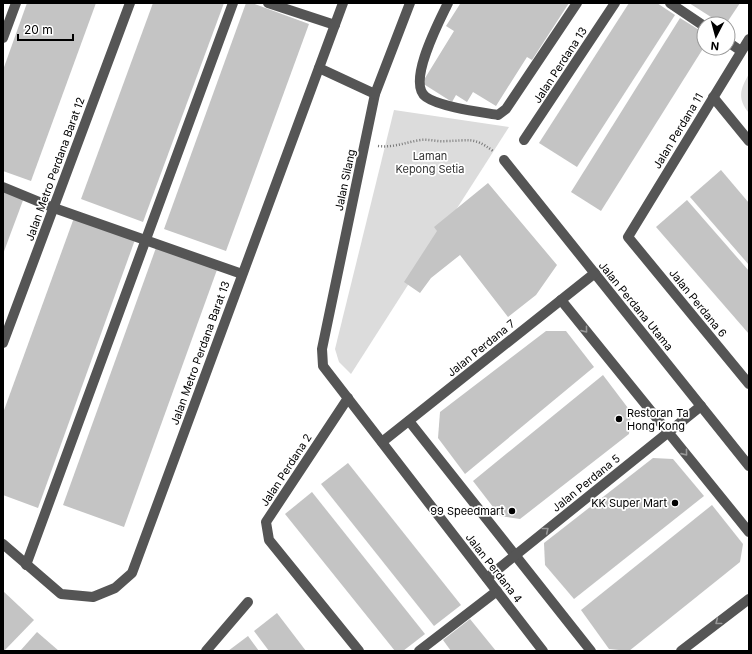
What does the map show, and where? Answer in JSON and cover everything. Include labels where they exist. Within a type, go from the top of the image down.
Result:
[{"type":"street","points":[[3,38],[16,3]]},
{"type":"street","name":"Jalan Metro Perdana Barat 12","points":[[3,343],[130,3]]},
{"type":"street","points":[[3,544],[26,565],[233,3]]},
{"type":"street","points":[[268,3],[335,25]]},
{"type":"street","name":"Jalan Metro Perdana Barat 13","points":[[26,565],[61,594],[93,597],[114,588],[132,573],[343,3]]},
{"type":"street","name":"Jalan Silang","points":[[323,366],[322,349],[375,94],[410,3]]},
{"type":"street","points":[[448,3],[432,38],[419,75],[420,86],[424,96],[437,102],[498,115],[506,109],[577,3]]},
{"type":"street","name":"Jalan Perdana 13","points":[[524,140],[615,3]]},
{"type":"street","points":[[670,3],[696,21]]},
{"type":"street","name":"Jalan Perdana 11","points":[[628,237],[749,39]]},
{"type":"street","points":[[736,48],[741,51]]},
{"type":"street","points":[[319,68],[375,94]]},
{"type":"street","points":[[713,97],[749,141]]},
{"type":"street","name":"Jalan Perdana Utama","points":[[504,160],[749,466]]},
{"type":"street","points":[[3,187],[54,208],[242,274]]},
{"type":"street","name":"Jalan Perdana 6","points":[[628,237],[748,382]]},
{"type":"street","name":"Jalan Perdana 7","points":[[382,442],[595,273]]},
{"type":"street","points":[[561,300],[749,532]]},
{"type":"street","name":"Jalan Perdana 4","points":[[323,366],[544,651]]},
{"type":"street","name":"Jalan Perdana 2","points":[[348,398],[266,522],[269,540],[359,651]]},
{"type":"street","name":"Jalan Perdana 5","points":[[487,578],[701,406]]},
{"type":"street","points":[[409,421],[591,651]]},
{"type":"street","points":[[419,651],[497,591]]},
{"type":"street","points":[[681,651],[749,599]]},
{"type":"street","points":[[206,651],[248,602]]},
{"type":"path","points":[[365,145],[390,147],[422,140],[446,142],[465,139],[480,142],[504,160]]},
{"type":"green space","points":[[749,74],[749,113],[745,108],[741,94]]},
{"type":"green space","name":"Laman Kepong Setia","points":[[394,110],[509,127],[351,374],[339,362],[335,349]]},
{"type":"building","points":[[27,3],[96,3],[31,181],[3,171],[3,70]]},
{"type":"building","points":[[153,3],[224,3],[143,222],[81,199]]},
{"type":"building","points":[[246,3],[252,3],[309,24],[226,251],[164,229]]},
{"type":"building","points":[[459,3],[569,3],[532,60],[527,57],[496,106],[473,92],[467,102],[456,95],[452,102],[422,83],[454,31],[446,26],[460,4]]},
{"type":"building","points":[[629,3],[657,3],[675,15],[577,167],[539,143]]},
{"type":"building","points":[[689,3],[740,3],[731,16],[709,16]]},
{"type":"building","points":[[680,18],[696,28],[696,56],[698,56],[601,211],[571,192]]},
{"type":"building","points":[[721,170],[749,203],[749,265],[690,197]]},
{"type":"building","points":[[488,183],[557,265],[536,295],[508,317],[460,255],[431,278],[420,293],[404,282],[437,231],[434,227]]},
{"type":"building","points":[[3,187],[25,195],[3,254]]},
{"type":"building","points":[[687,200],[749,271],[749,334],[656,227]]},
{"type":"building","points":[[75,215],[136,237],[38,508],[3,495],[3,413]]},
{"type":"building","points":[[157,245],[218,267],[124,527],[63,505]]},
{"type":"building","points":[[546,331],[566,331],[594,367],[465,474],[438,438],[440,412]]},
{"type":"building","points":[[603,375],[631,412],[629,434],[520,519],[500,516],[473,481]]},
{"type":"building","points":[[653,458],[673,459],[704,496],[574,599],[545,565],[544,543]]},
{"type":"building","points":[[348,463],[461,605],[434,626],[321,484]]},
{"type":"building","points":[[312,492],[425,634],[403,651],[395,651],[285,514]]},
{"type":"building","points":[[712,505],[743,544],[740,562],[629,651],[609,649],[581,610]]},
{"type":"building","points":[[3,591],[34,620],[4,651],[3,651]]},
{"type":"building","points":[[277,613],[306,651],[269,651],[254,631]]},
{"type":"building","points":[[470,619],[496,651],[451,651],[443,640]]},
{"type":"building","points":[[37,632],[59,651],[20,651]]},
{"type":"building","points":[[248,636],[259,651],[228,651]]},
{"type":"place","name":"Restoran Ta Hong Kong","points":[[619,419]]},
{"type":"place","name":"KK Super Mart","points":[[675,503]]},
{"type":"place","name":"99 Speedmart","points":[[512,511]]}]
